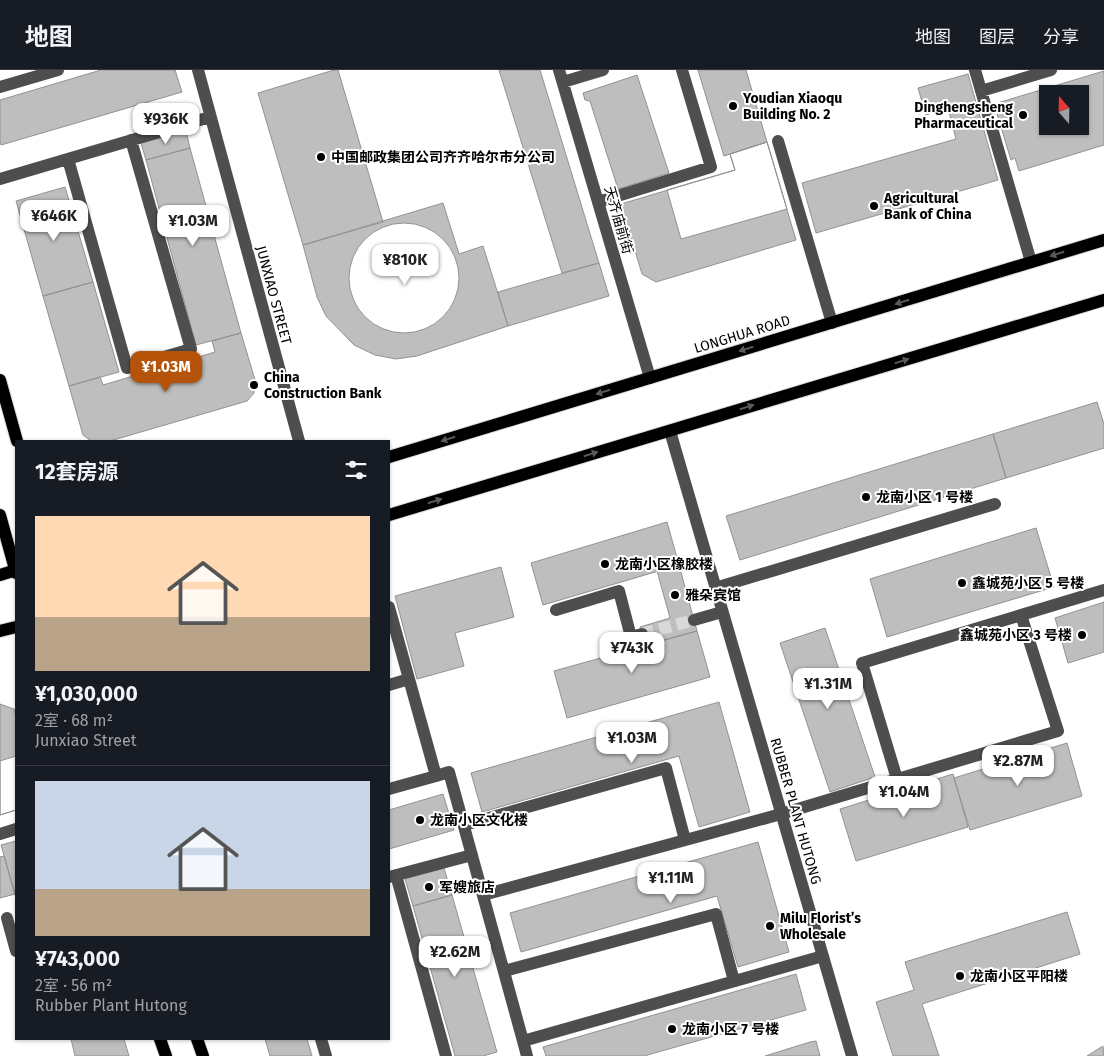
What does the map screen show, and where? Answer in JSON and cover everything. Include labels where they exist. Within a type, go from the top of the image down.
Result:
[{"type":"main road","name":"LONGHUA ROAD","points":[[390,457],[1104,240]]},
{"type":"main road","points":[[390,515],[1104,300]]},
{"type":"main road","points":[[0,380],[17,440]]},
{"type":"main road","points":[[0,515],[15,568]]},
{"type":"main road","points":[[0,575],[15,571]]},
{"type":"main road","points":[[0,631],[15,627]]},
{"type":"main road","points":[[160,1040],[166,1056]]},
{"type":"main road","points":[[197,1040],[202,1056]]},
{"type":"street","name":"JUNXIAO STREET","points":[[198,70],[299,440]]},
{"type":"street","points":[[561,76],[603,70]]},
{"type":"street","points":[[598,202],[711,167],[682,70]]},
{"type":"street","points":[[975,70],[1031,262]]},
{"type":"street","points":[[981,91],[1050,70]]},
{"type":"street","points":[[0,87],[51,71]]},
{"type":"street","name":"天齐庙前街","points":[[561,76],[650,378]]},
{"type":"street","points":[[0,178],[210,118]]},
{"type":"street","points":[[68,159],[127,368],[191,349],[131,140]]},
{"type":"street","points":[[778,141],[832,323]]},
{"type":"street","name":"RUBBER PLANT HUTONG","points":[[670,431],[852,1056]]},
{"type":"street","points":[[715,588],[995,504]]},
{"type":"street","points":[[897,779],[862,663],[1104,590]]},
{"type":"street","points":[[556,610],[619,591],[631,637],[642,634]]},
{"type":"street","points":[[390,611],[436,776]]},
{"type":"street","points":[[694,620],[722,612]]},
{"type":"street","points":[[483,895],[781,814],[1058,731],[1021,615]]},
{"type":"street","points":[[390,685],[409,679]]},
{"type":"street","points":[[464,825],[666,768],[685,840]]},
{"type":"street","points":[[390,789],[449,772],[527,1056]]},
{"type":"street","points":[[0,834],[15,829]]},
{"type":"street","points":[[446,1056],[392,876],[472,855]]},
{"type":"street","points":[[504,971],[716,914],[734,981]]},
{"type":"street","points":[[7,918],[15,946]]},
{"type":"street","points":[[523,1041],[823,956]]},
{"type":"street","points":[[321,1040],[326,1056]]},
{"type":"building","points":[[101,70],[175,70],[182,92],[1,145],[0,100]]},
{"type":"building","name":"中国邮政集团公司齐齐哈尔市分公司","points":[[338,70],[383,222],[303,245],[258,93]]},
{"type":"building","points":[[499,70],[540,70],[599,263],[562,273]]},
{"type":"building","name":"Youdian Xiaoqu Building No. 2","points":[[698,70],[746,70],[767,142],[724,156]]},
{"type":"building","name":"Dinghengsheng Pharmaceutical","points":[[1104,71],[1104,145],[1019,171],[1015,158],[1011,160],[994,104],[1039,90],[1039,135],[1089,135],[1089,85],[1057,85]]},
{"type":"building","points":[[968,74],[998,180],[816,233],[802,183],[956,139],[948,108],[926,115],[918,88]]},
{"type":"building","points":[[637,75],[669,173],[618,189],[590,101],[585,100],[583,93]]},
{"type":"building","points":[[186,131],[190,148],[146,160],[141,143]]},
{"type":"building","points":[[767,142],[796,240],[656,282],[642,274],[621,204],[735,170],[730,154]]},
{"type":"building","points":[[767,142],[787,209],[681,239],[667,190],[735,170],[730,154]]},
{"type":"building","points":[[190,148],[241,333],[196,345],[146,160]]},
{"type":"building","points":[[65,187],[93,282],[43,296],[16,201]]},
{"type":"building","points":[[443,203],[459,254],[483,246],[508,326],[417,356],[396,359],[375,355],[354,345],[326,316],[317,297],[303,245]]},
{"type":"building","points":[[404,223],[425,227],[443,239],[455,257],[459,278],[455,299],[443,317],[425,329],[404,333],[383,329],[365,317],[353,299],[349,278],[353,257],[365,239],[383,227]]},
{"type":"building","points":[[599,263],[609,296],[508,326],[498,292]]},
{"type":"building","points":[[93,282],[119,372],[69,386],[43,296]]},
{"type":"building","points":[[241,333],[255,380],[254,393],[247,401],[113,440],[90,440],[83,435],[69,386],[100,377],[103,385],[215,352],[212,341]]},
{"type":"building","points":[[1097,402],[1104,424],[1104,448],[1006,478],[993,434]]},
{"type":"building","name":"龙南小区 1 号楼","points":[[993,434],[1006,478],[740,560],[726,516]]},
{"type":"building","name":"龙南小区橡胶楼","points":[[667,522],[679,565],[543,605],[531,563]]},
{"type":"building","name":"鑫城苑小区 5 号楼","points":[[1036,528],[1054,587],[887,637],[870,579]]},
{"type":"building","name":"雅朵宾馆","points":[[679,565],[697,631],[645,645],[640,627],[670,618],[657,571]]},
{"type":"building","points":[[501,567],[514,617],[455,633],[464,666],[417,679],[395,596]]},
{"type":"building","name":"鑫城苑小区 3 号楼","points":[[1104,602],[1104,652],[1068,663],[1055,618]]},
{"type":"building","points":[[825,628],[875,777],[830,792],[780,643]]},
{"type":"building","points":[[697,631],[710,677],[567,718],[554,671]]},
{"type":"building","points":[[719,702],[750,812],[699,827],[679,756],[482,812],[471,773]]},
{"type":"building","points":[[0,704],[14,709],[15,713],[15,810],[0,815]]},
{"type":"building","points":[[1067,743],[1082,796],[970,830],[954,778]]},
{"type":"building","points":[[15,756],[15,810],[0,815],[0,761]]},
{"type":"building","points":[[953,774],[968,827],[856,861],[840,809]]},
{"type":"building","name":"龙南小区文化楼","points":[[443,794],[454,830],[390,849],[390,810]]},
{"type":"building","points":[[15,841],[15,894],[1,845]]},
{"type":"building","points":[[758,842],[789,952],[738,967],[717,896],[521,952],[510,913]]},
{"type":"building","points":[[4,856],[15,894],[0,898],[0,857]]},
{"type":"building","name":"军嫂旅店","points":[[444,868],[452,895],[413,906],[405,879]]},
{"type":"building","points":[[452,895],[497,1052],[483,1056],[455,1056],[413,906]]},
{"type":"building","name":"龙南小区平阳楼","points":[[1067,912],[1080,954],[922,1004],[939,1056],[893,1056],[876,1002],[914,990],[905,962]]},
{"type":"building","name":"龙南小区 7 号楼","points":[[796,974],[806,1010],[644,1056],[546,1056],[543,1047]]},
{"type":"building","points":[[71,1040],[124,1040],[129,1056],[75,1056]]},
{"type":"building","points":[[265,1040],[307,1040],[312,1056],[270,1056]]},
{"type":"building","points":[[816,1041],[820,1056],[765,1056],[810,1042]]},
{"type":"building","points":[[1103,1046],[1104,1056],[1087,1056]]},
{"type":"tunnel","points":[[642,634],[694,620]]},
{"type":"place","name":"Youdian Xiaoqu Building No. 2","points":[[733,106]]},
{"type":"place","name":"Dinghengsheng Pharmaceutical","points":[[1023,115]]},
{"type":"place","name":"中国邮政集团公司齐齐哈尔市分公司","points":[[321,157]]},
{"type":"place","name":"Agricultural Bank of China","points":[[874,206]]},
{"type":"place","name":"China Construction Bank","points":[[254,385]]},
{"type":"place","name":"龙南小区 1 号楼","points":[[866,497]]},
{"type":"place","name":"龙南小区橡胶楼","points":[[605,564]]},
{"type":"place","name":"鑫城苑小区 5 号楼","points":[[962,583]]},
{"type":"place","name":"雅朵宾馆","points":[[675,595]]},
{"type":"place","name":"鑫城苑小区 3 号楼","points":[[1082,635]]},
{"type":"place","name":"龙南小区文化楼","points":[[420,820]]},
{"type":"place","name":"军嫂旅店","points":[[429,887]]},
{"type":"place","name":"Milu Florist’s Wholesale","points":[[770,926]]},
{"type":"place","name":"龙南小区平阳楼","points":[[960,976]]},
{"type":"place","name":"龙南小区 7 号楼","points":[[672,1029]]}]
